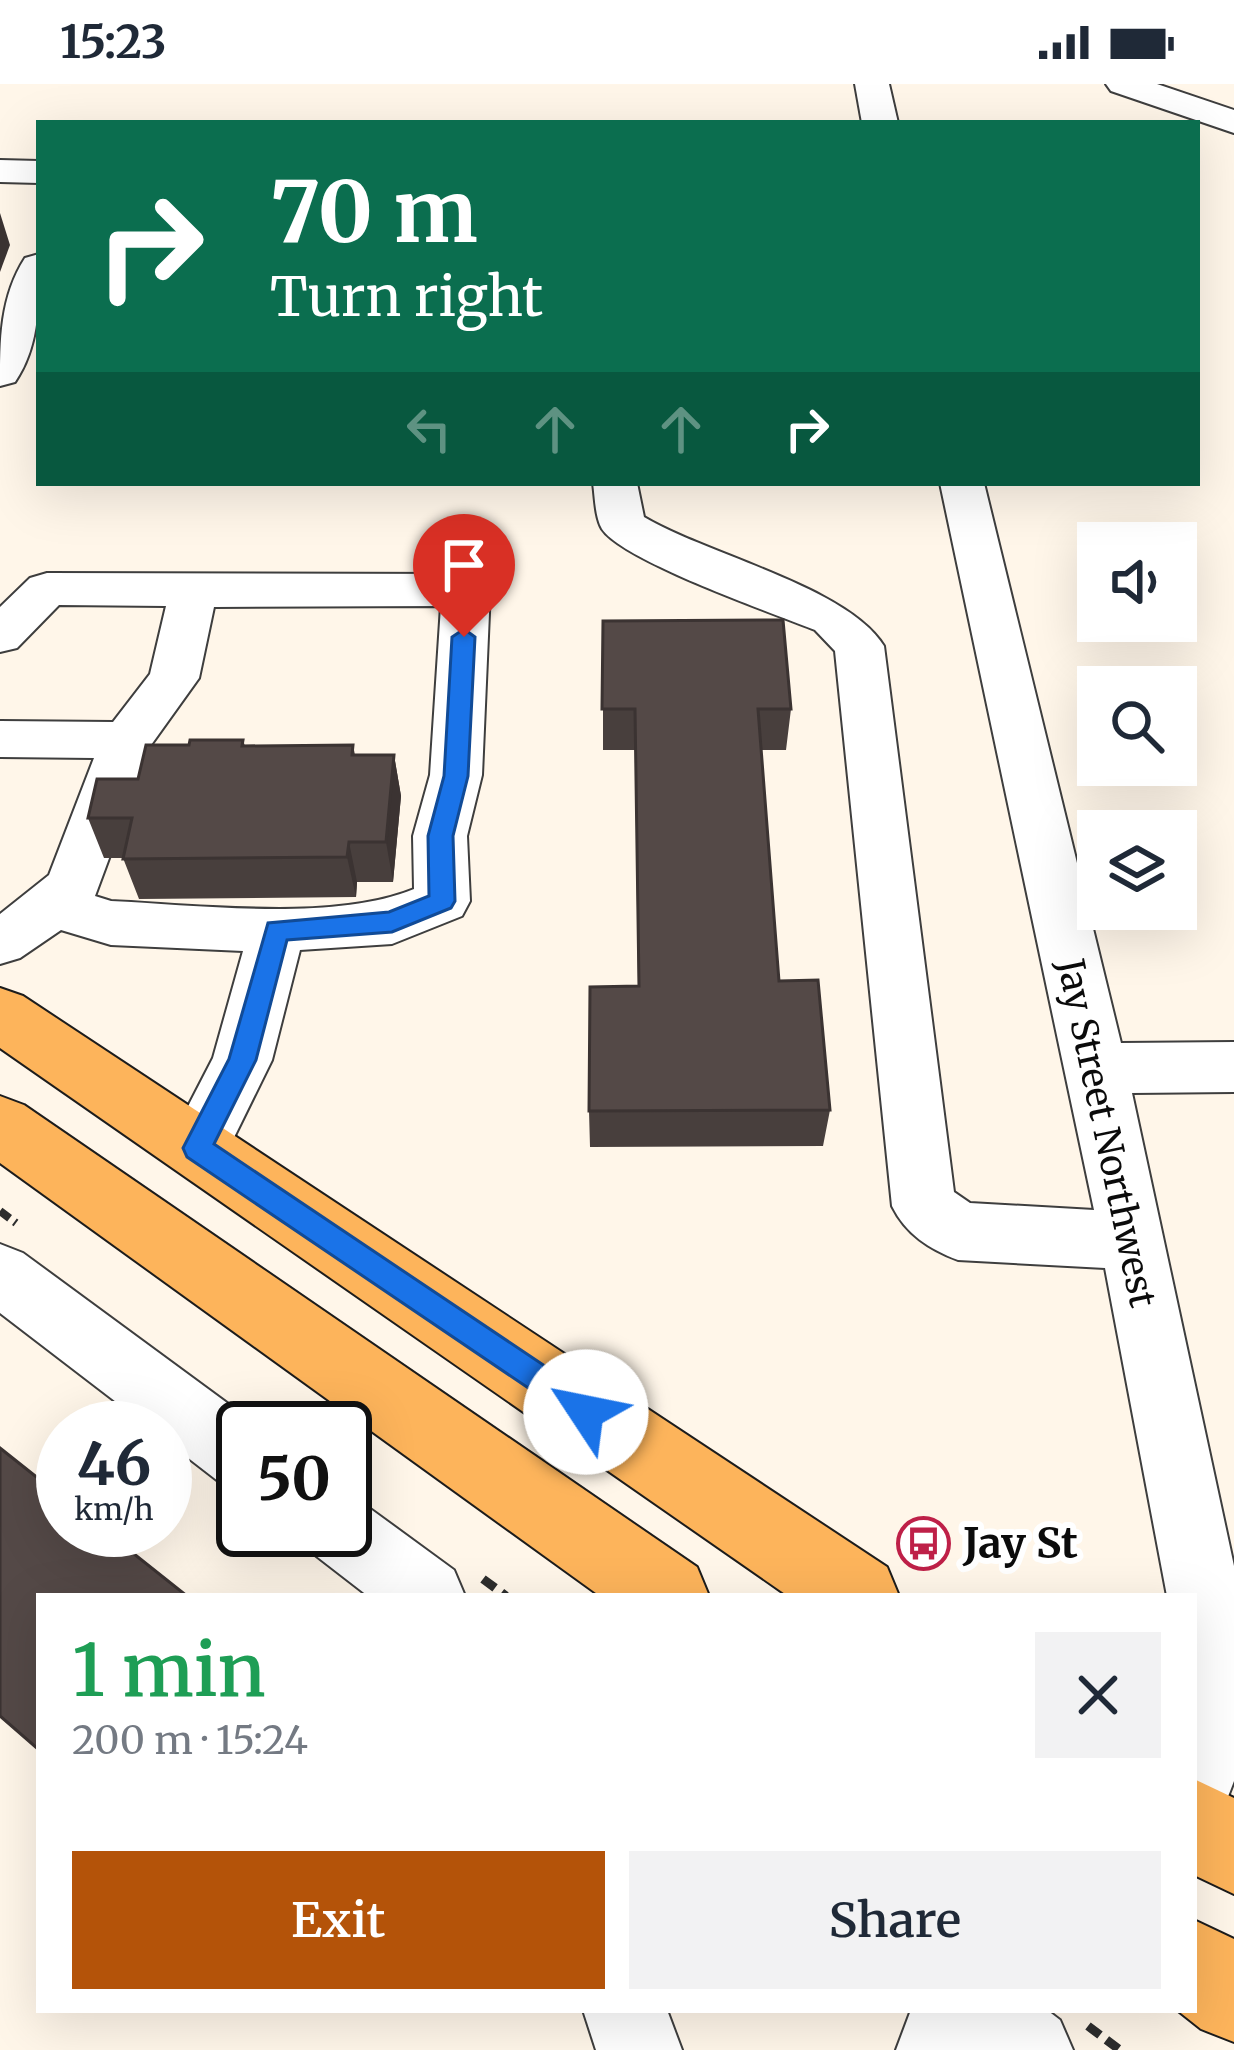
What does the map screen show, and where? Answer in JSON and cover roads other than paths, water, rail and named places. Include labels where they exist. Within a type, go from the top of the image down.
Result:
[{"type":"main road","points":[[0,1014],[854,1593]]},
{"type":"main road","points":[[0,1125],[664,1593]]},
{"type":"main road","points":[[1197,1825],[1234,1850]]},
{"type":"main road","points":[[1197,1968],[1234,1996]]},
{"type":"street","points":[[872,84],[879,120]]},
{"type":"street","points":[[1123,84],[1234,122]]},
{"type":"street","points":[[0,171],[36,172]]},
{"type":"street","points":[[0,373],[36,274]]},
{"type":"street","points":[[616,486],[622,524],[667,551],[832,619],[859,646],[924,1206],[958,1232],[1128,1241]]},
{"type":"street","name":"Jay Street Northwest","points":[[963,486],[1097,1068],[1128,1241],[1212,1637],[1217,1687],[1197,1774]]},
{"type":"street","points":[[0,636],[47,589],[466,590],[456,776],[440,836],[442,901],[392,922],[277,930],[111,923],[51,905]]},
{"type":"street","points":[[0,942],[72,887],[127,740],[174,678],[193,591]]},
{"type":"street","points":[[0,739],[127,740]]},
{"type":"street","points":[[197,1148],[242,1060],[277,930]]},
{"type":"street","points":[[1097,1068],[1234,1067]]},
{"type":"street","points":[[0,1274],[216,1437]]},
{"type":"street","points":[[372,1554],[424,1593]]},
{"type":"street","points":[[626,2013],[639,2050]]},
{"type":"street","points":[[939,2050],[952,2013]]},
{"type":"street","points":[[981,2013],[1030,2050]]},
{"type":"place","name":"Jay St","points":[[924,1543]]}]
